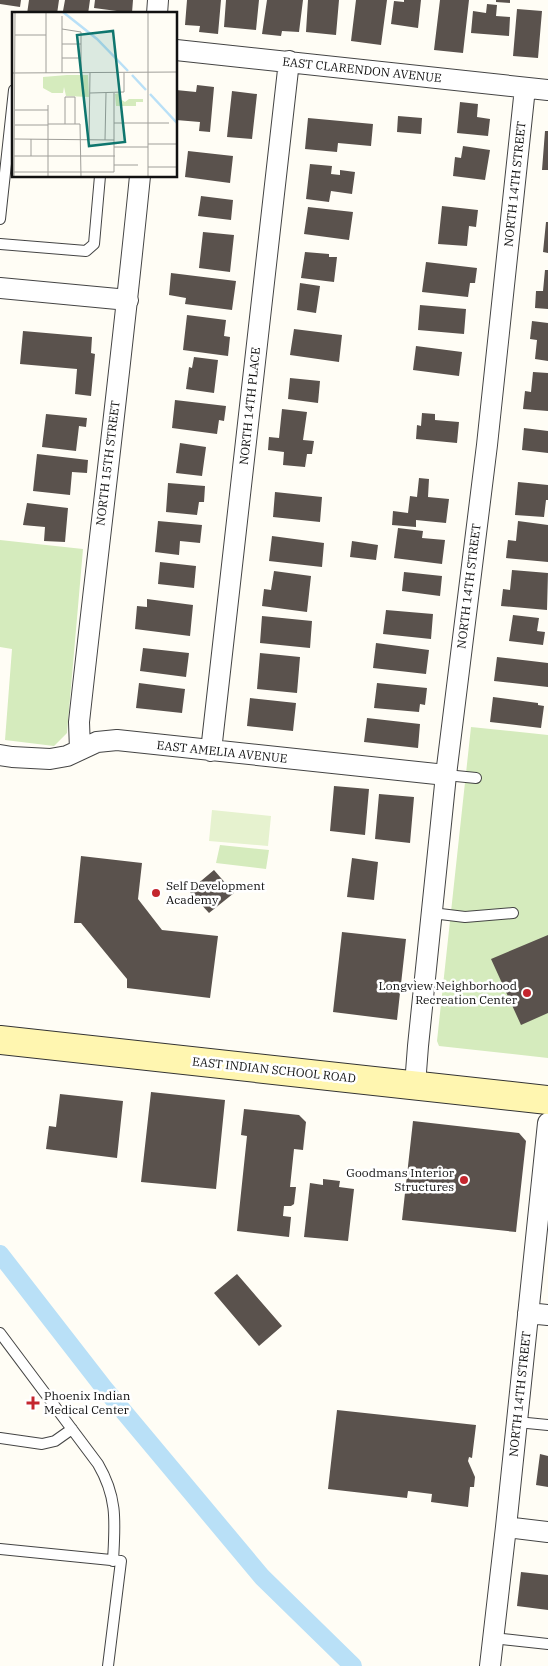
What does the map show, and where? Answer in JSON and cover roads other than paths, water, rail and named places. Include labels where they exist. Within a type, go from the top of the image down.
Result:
[{"type":"main road","name":"EAST INDIAN SCHOOL ROAD","points":[[0,1040],[548,1100]]},
{"type":"street","name":"EAST CLARENDON AVENUE","points":[[178,50],[548,90]]},
{"type":"street","name":"NORTH 14TH PLACE","points":[[211,751],[289,61]]},
{"type":"street","name":"NORTH 14TH STREET","points":[[415,1085],[446,775],[487,444],[525,88]]},
{"type":"street","name":"NORTH 15TH STREET","points":[[80,750],[79,722],[99,532],[128,300],[140,178]]},
{"type":"street","points":[[0,288],[128,300]]},
{"type":"street","name":"EAST AMELIA AVENUE","points":[[0,755],[12,758],[50,759],[67,756],[97,742],[117,740],[446,775]]},
{"type":"street","name":"NORTH 14TH STREET","points":[[490,1666],[516,1422],[538,1314],[548,1122]]},
{"type":"street","points":[[506,1527],[548,1532]]},
{"type":"lane","points":[[0,220],[12,109]]},
{"type":"lane","points":[[0,244],[86,251],[94,244],[100,178]]},
{"type":"lane","points":[[446,775],[476,778]]},
{"type":"lane","points":[[432,913],[465,917],[513,913]]},
{"type":"lane","points":[[0,1333],[98,1464],[107,1480],[114,1503],[113,1561]]},
{"type":"lane","points":[[516,1422],[548,1425]]},
{"type":"lane","points":[[0,1438],[42,1444],[56,1441],[72,1429]]},
{"type":"lane","points":[[0,1548],[121,1562],[108,1666]]},
{"type":"lane","points":[[493,1638],[548,1644]]},
{"type":"waterway","points":[[0,1254],[104,1388],[262,1577],[353,1666]]},
{"type":"place","name":"Self Development Academy","points":[[156,893]]},
{"type":"place","name":"Longview Neighborhood Recreation Center","points":[[527,993]]},
{"type":"place","name":"Goodmans Interior Structures","points":[[464,1180]]},
{"type":"place","name":"Phoenix Indian Medical Center","points":[[33,1403]]}]
